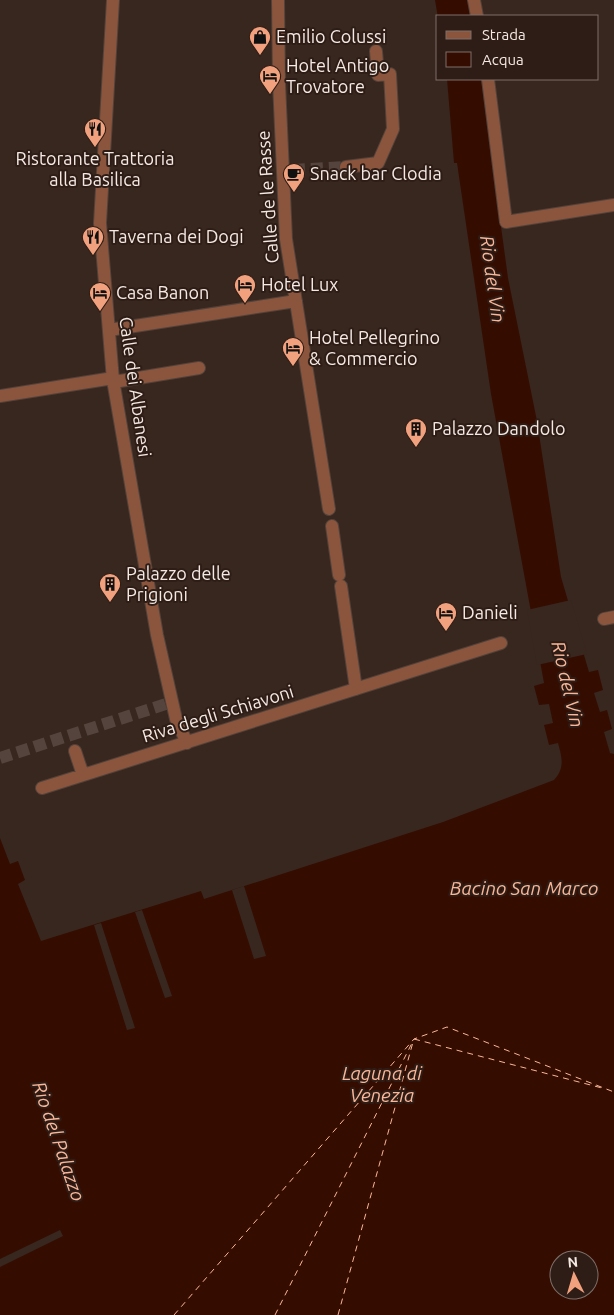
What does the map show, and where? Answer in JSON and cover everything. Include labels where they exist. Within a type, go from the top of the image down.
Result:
[{"type":"street","name":"Calle dei Albanesi","points":[[113,0],[100,223],[113,380],[158,635],[176,719],[187,742]]},
{"type":"street","name":"Calle de le Rasse","points":[[278,0],[287,170],[286,239],[329,509]]},
{"type":"street","points":[[474,0],[477,15]]},
{"type":"street","points":[[346,167],[378,163],[393,129],[390,74],[378,75],[376,51]]},
{"type":"street","points":[[488,80],[506,222],[614,205]]},
{"type":"street","points":[[109,330],[296,301]]},
{"type":"street","points":[[0,396],[107,378],[120,381],[199,368]]},
{"type":"street","points":[[332,526],[356,689]]},
{"type":"street","name":"Riva degli Schiavoni","points":[[42,788],[502,643]]},
{"type":"street","name":"Riva degli Schiavoni","points":[[404,674],[429,671]]},
{"type":"street","points":[[75,751],[83,775]]},
{"type":"water","points":[[435,0],[468,0],[470,15],[438,15]]},
{"type":"water","name":"Laguna di Venezia","points":[[447,80],[481,80],[508,278],[537,421],[561,577],[589,672],[598,670],[603,690],[594,693],[600,712],[607,710],[612,729],[604,732],[610,753],[614,754],[614,1315],[0,1315],[0,838],[10,864],[18,861],[25,880],[18,884],[41,941],[201,891],[204,899],[443,822],[554,780],[560,771],[561,758],[558,743],[549,745],[544,725],[553,723],[549,704],[539,705],[534,686],[544,683],[491,394],[457,163],[454,163]]},
{"type":"pier","points":[[571,600],[587,654],[537,665],[527,610]]},
{"type":"pier","points":[[244,886],[266,956],[254,959],[232,890]]},
{"type":"pier","points":[[142,910],[172,996],[165,998],[135,912]]},
{"type":"pier","points":[[101,923],[135,1028],[127,1030],[94,925]]},
{"type":"pier","points":[[60,1230],[63,1236],[0,1267],[0,1259]]},
{"type":"ferry route","points":[[174,1315],[414,1039],[447,1027],[614,1092]]},
{"type":"ferry route","points":[[414,1039],[602,1088]]},
{"type":"ferry route","points":[[275,1315],[413,1041]]},
{"type":"ferry route","points":[[338,1315],[413,1042]]},
{"type":"tunnel","points":[[293,170],[346,167]]},
{"type":"tunnel","points":[[0,758],[172,702]]},
{"type":"place","name":"Emilio Colussi","points":[[260,56]]},
{"type":"place","name":"Hotel Antigo Trovatore","points":[[270,95]]},
{"type":"place","name":"Ristorante Trattoria alla Basilica","points":[[95,148]]},
{"type":"place","name":"Snack bar Clodia","points":[[294,193]]},
{"type":"place","name":"Taverna dei Dogi","points":[[93,256]]},
{"type":"place","name":"Hotel Lux","points":[[245,304]]},
{"type":"place","name":"Casa Banon","points":[[100,312]]},
{"type":"place","name":"Hotel Pellegrino & Commercio","points":[[293,367]]},
{"type":"place","name":"Palazzo Dandolo","points":[[416,448]]},
{"type":"place","name":"Palazzo delle Prigioni","points":[[110,603]]},
{"type":"place","name":"Danieli","points":[[446,632]]},
{"type":"water label","name":"Rio del Vin","points":[[493,279]]},
{"type":"water label","name":"Rio del Vin","points":[[568,684]]},
{"type":"water label","name":"Bacino San Marco","points":[[524,888]]},
{"type":"water label","name":"Rio del Palazzo","points":[[59,1141]]}]
